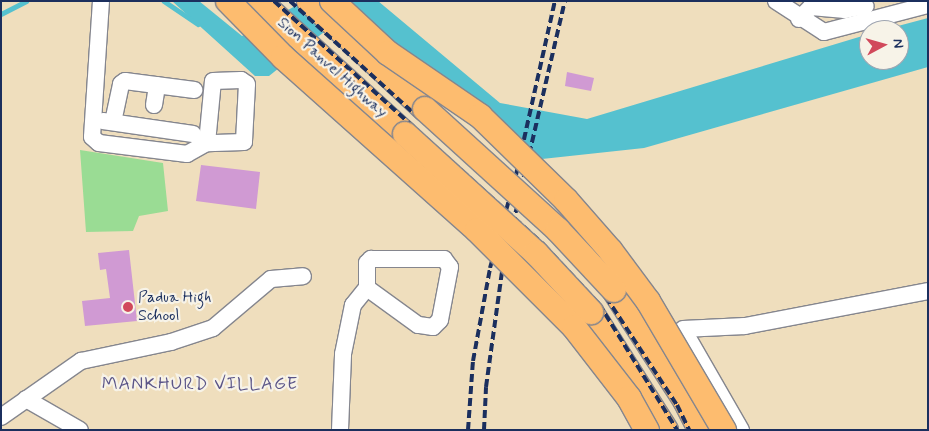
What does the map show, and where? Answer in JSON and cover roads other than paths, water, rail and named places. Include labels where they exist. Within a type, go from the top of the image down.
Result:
[{"type":"highway","points":[[228,1],[283,57],[477,230],[574,328],[628,398],[647,430]]},
{"type":"highway","name":"Sion Panvel Highway","points":[[259,1],[536,253],[591,312],[666,430]]},
{"type":"highway","name":"Sion Panvel Highway","points":[[309,1],[558,230],[614,290],[685,400],[700,430]]},
{"type":"highway","points":[[332,1],[388,53],[480,116],[566,200],[610,250],[648,301],[724,430]]},
{"type":"street","points":[[93,119],[200,139],[186,154],[99,143],[92,136],[93,119],[101,1]]},
{"type":"street","points":[[776,1],[799,18],[824,32],[837,31],[928,5]]},
{"type":"street","points":[[799,18],[811,7],[845,10],[866,6]]},
{"type":"street","points":[[114,122],[121,84],[125,81],[194,90]]},
{"type":"street","points":[[154,104],[157,85]]},
{"type":"street","points":[[340,430],[342,354],[353,305],[367,288],[366,263],[371,259],[444,259],[450,267],[440,320],[433,327],[418,325],[367,288]]},
{"type":"street","points":[[1,417],[81,361],[171,342],[213,328],[271,279],[303,276]]},
{"type":"street","points":[[741,430],[683,330],[745,326],[928,291]]},
{"type":"street","points":[[26,399],[80,430]]},
{"type":"water","points":[[172,1],[199,1],[242,36],[304,1],[378,1],[500,103],[587,119],[859,37],[859,70],[909,70],[909,23],[928,18],[928,67],[644,148],[542,159],[485,126],[339,20],[269,76],[255,76]]},
{"type":"waterway","points":[[1,14],[26,1]]},
{"type":"waterway","points":[[164,1],[198,24]]},
{"type":"railway","points":[[274,1],[544,245],[599,304],[677,430]]},
{"type":"railway","points":[[290,1],[551,238],[606,297],[677,405],[689,430]]},
{"type":"railway","points":[[468,430],[473,361],[490,268],[516,175],[555,1]]},
{"type":"railway","points":[[484,430],[486,387],[502,271],[565,1]]},
{"type":"place","name":"Padua High School","points":[[128,307]]},
{"type":"district","name":"MANKHURD VILLAGE","points":[[200,384]]}]
